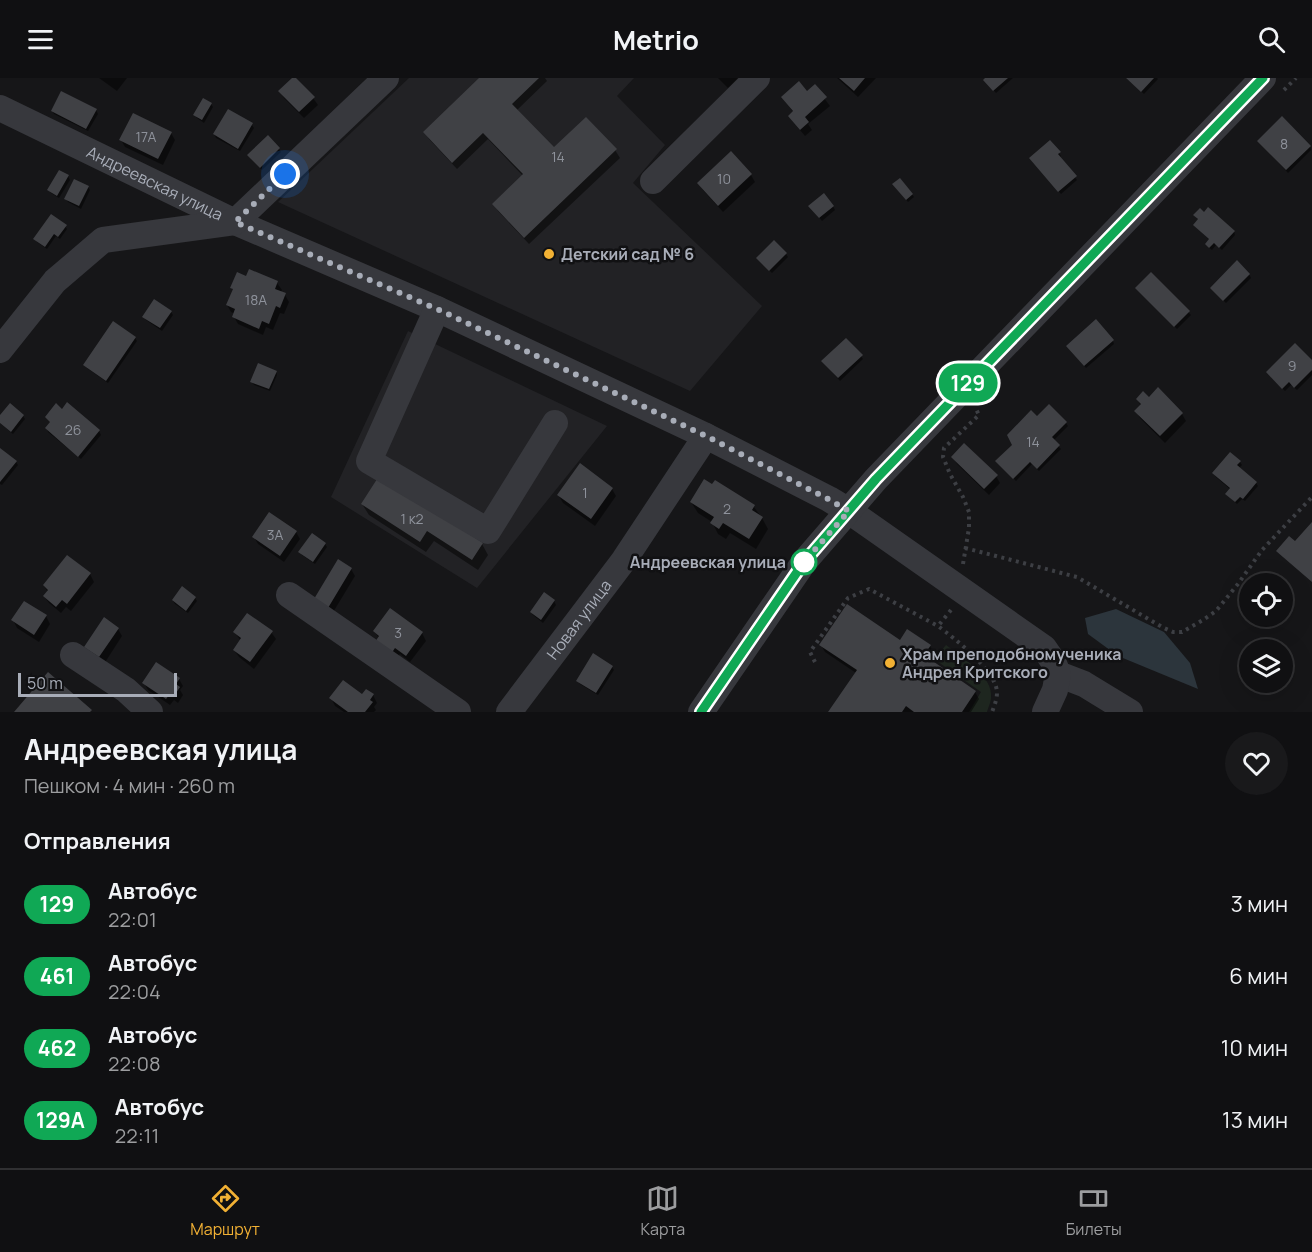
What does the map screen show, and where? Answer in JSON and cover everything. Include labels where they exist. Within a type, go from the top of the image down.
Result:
[{"type":"street","points":[[0,350],[55,281],[103,240],[235,222],[386,78]]},
{"type":"street","points":[[653,181],[757,78]]},
{"type":"street","points":[[701,712],[804,562],[876,479],[1263,78]]},
{"type":"street","name":"Андреевская улица","points":[[0,108],[235,222],[437,309],[706,436],[828,499],[849,511],[1044,648],[1058,674]]},
{"type":"street","points":[[437,309],[369,461],[488,531],[555,423]]},
{"type":"street","name":"Новая улица","points":[[508,712],[624,560],[706,436]]},
{"type":"street","points":[[289,595],[458,712]]},
{"type":"street","points":[[72,655],[126,690],[150,712]]},
{"type":"street","points":[[1045,712],[1055,690],[1058,674],[1084,684],[1130,712]]},
{"type":"path","points":[[962,568],[969,528],[969,512],[943,458],[944,448],[979,415],[975,407]]},
{"type":"path","points":[[966,549],[1077,577],[1162,627],[1173,632],[1182,632],[1216,611],[1262,550],[1312,497]]},
{"type":"path","points":[[815,662],[810,652],[848,598],[869,589],[938,626],[963,645],[993,678],[997,692],[992,712]]},
{"type":"path","points":[[938,626],[958,602]]},
{"type":"shaded area","name":"Детский сад № 6","points":[[409,78],[634,78],[617,96],[665,145],[633,183],[762,306],[690,391],[278,202]]},
{"type":"shaded area","points":[[408,331],[607,426],[477,588],[331,497]]},
{"type":"shaded area","points":[[1116,609],[1164,632],[1190,663],[1198,689],[1118,656],[1088,634],[1085,618]]},
{"type":"shaded area","points":[[946,645],[968,661],[987,682],[991,690],[991,698],[987,712],[969,712],[981,692],[934,659]]},
{"type":"building","points":[[292,78],[296,78],[315,97],[299,112],[278,91]]},
{"type":"building","points":[[479,78],[539,78],[512,104],[554,147],[586,117],[617,149],[524,238],[492,204],[523,174],[483,133],[452,163],[423,132]]},
{"type":"building","points":[[839,78],[865,78],[854,91]]},
{"type":"building","points":[[985,78],[1008,78],[993,91],[983,80]]},
{"type":"building","points":[[1126,78],[1154,78],[1141,92]]},
{"type":"building","points":[[799,81],[807,91],[815,84],[827,97],[805,117],[809,122],[800,130],[788,116],[793,111],[781,97]]},
{"type":"building","points":[[61,91],[97,109],[86,129],[51,111]]},
{"type":"building","points":[[203,98],[212,103],[202,120],[193,115]]},
{"type":"building","points":[[228,109],[253,123],[238,149],[213,134]]},
{"type":"building","points":[[133,113],[172,132],[158,159],[119,140]]},
{"type":"building","points":[[1282,116],[1311,146],[1286,170],[1257,141]]},
{"type":"building","points":[[268,135],[280,148],[260,168],[247,155]]},
{"type":"building","points":[[1050,140],[1061,152],[1058,154],[1077,176],[1058,192],[1029,158]]},
{"type":"building","points":[[731,151],[752,174],[718,206],[697,183]]},
{"type":"building","points":[[59,170],[69,175],[57,196],[47,190]]},
{"type":"building","points":[[900,178],[913,194],[906,200],[892,184]]},
{"type":"building","points":[[74,179],[89,186],[79,206],[64,199]]},
{"type":"building","points":[[824,193],[834,206],[819,218],[808,206]]},
{"type":"building","points":[[1208,207],[1235,231],[1219,248],[1214,243],[1209,248],[1205,244],[1209,239],[1193,225],[1198,219],[1193,215],[1200,208],[1204,212]]},
{"type":"building","points":[[51,214],[67,225],[58,237],[54,234],[45,247],[33,239]]},
{"type":"building","points":[[774,240],[787,253],[769,271],[756,258]]},
{"type":"building","points":[[1237,260],[1250,274],[1223,301],[1210,288]]},
{"type":"building","points":[[249,269],[278,281],[275,289],[286,293],[280,308],[276,306],[269,324],[262,321],[259,329],[232,317],[235,309],[226,305],[237,272],[246,276]]},
{"type":"building","points":[[1151,272],[1190,311],[1174,327],[1135,288]]},
{"type":"building","points":[[154,299],[172,311],[160,328],[142,317]]},
{"type":"building","points":[[1096,319],[1114,340],[1084,366],[1066,346]]},
{"type":"building","points":[[113,321],[136,337],[106,381],[83,365]]},
{"type":"building","points":[[846,338],[863,355],[838,378],[821,361]]},
{"type":"building","points":[[1295,343],[1312,360],[1312,370],[1294,388],[1289,382],[1282,389],[1266,372]]},
{"type":"building","points":[[258,363],[277,371],[269,389],[250,382]]},
{"type":"building","points":[[1158,387],[1183,413],[1160,436],[1134,411],[1141,404],[1136,399],[1143,391],[1149,397]]},
{"type":"building","points":[[67,402],[100,430],[78,457],[45,428],[50,422],[45,417],[56,403],[62,409]]},
{"type":"building","points":[[10,403],[24,415],[11,432],[0,423],[0,415]]},
{"type":"building","points":[[1049,404],[1067,422],[1052,437],[1060,445],[1037,469],[1030,462],[1013,479],[995,461],[1012,445],[1007,435],[1031,410],[1037,416]]},
{"type":"building","points":[[964,443],[998,475],[984,489],[951,457]]},
{"type":"building","points":[[0,448],[17,461],[0,482]]},
{"type":"building","points":[[1230,452],[1241,461],[1237,465],[1257,482],[1243,499],[1240,497],[1235,502],[1225,494],[1230,488],[1212,473]]},
{"type":"building","points":[[580,463],[613,488],[591,519],[557,495]]},
{"type":"building","points":[[379,476],[483,543],[472,560],[427,531],[420,542],[361,504]]},
{"type":"building","points":[[704,479],[712,484],[715,480],[755,505],[752,510],[763,517],[749,539],[723,523],[719,529],[710,523],[714,517],[690,502]]},
{"type":"building","points":[[269,512],[297,531],[280,556],[252,537]]},
{"type":"building","points":[[1312,522],[1312,582],[1276,551],[1289,536],[1295,541]]},
{"type":"building","points":[[312,533],[326,543],[313,562],[298,552]]},
{"type":"building","points":[[67,555],[91,573],[67,604],[62,600],[56,607],[43,596],[48,590],[43,585]]},
{"type":"building","points":[[338,559],[352,568],[328,608],[314,599]]},
{"type":"building","points":[[182,586],[196,597],[186,611],[172,600]]},
{"type":"building","points":[[544,592],[555,600],[541,620],[530,612]]},
{"type":"building","points":[[24,601],[47,615],[34,635],[11,620]]},
{"type":"building","name":"Храм преподобномученика Андрея Критского","points":[[847,604],[900,640],[907,629],[931,645],[924,655],[976,691],[962,712],[914,712],[906,706],[902,712],[828,712],[857,670],[819,645]]},
{"type":"building","points":[[390,608],[423,632],[406,656],[395,648],[391,654],[375,642],[379,636],[373,631]]},
{"type":"building","points":[[247,613],[273,631],[250,662],[233,650],[241,638],[233,632]]},
{"type":"building","points":[[104,617],[119,628],[99,657],[84,647]]},
{"type":"building","points":[[593,653],[613,666],[596,693],[576,681]]},
{"type":"building","points":[[156,662],[180,678],[176,684],[180,687],[174,696],[170,694],[166,699],[142,683]]},
{"type":"building","points":[[48,672],[92,710],[90,712],[14,712]]},
{"type":"building","points":[[343,680],[362,694],[366,689],[374,694],[370,700],[373,702],[365,712],[348,712],[329,698]]},
{"type":"bus line","name":"129","points":[[701,712],[804,562],[876,479],[1263,78]]},
{"type":"place","name":"Детский сад № 6","points":[[549,254]]},
{"type":"place","name":"Андреевская улица","points":[[804,562]]},
{"type":"place","name":"Храм преподобномученика Андрея Критского","points":[[890,663]]},
{"type":"route","points":[[285,174],[235,222],[437,309],[706,436],[849,511],[804,562]]}]
